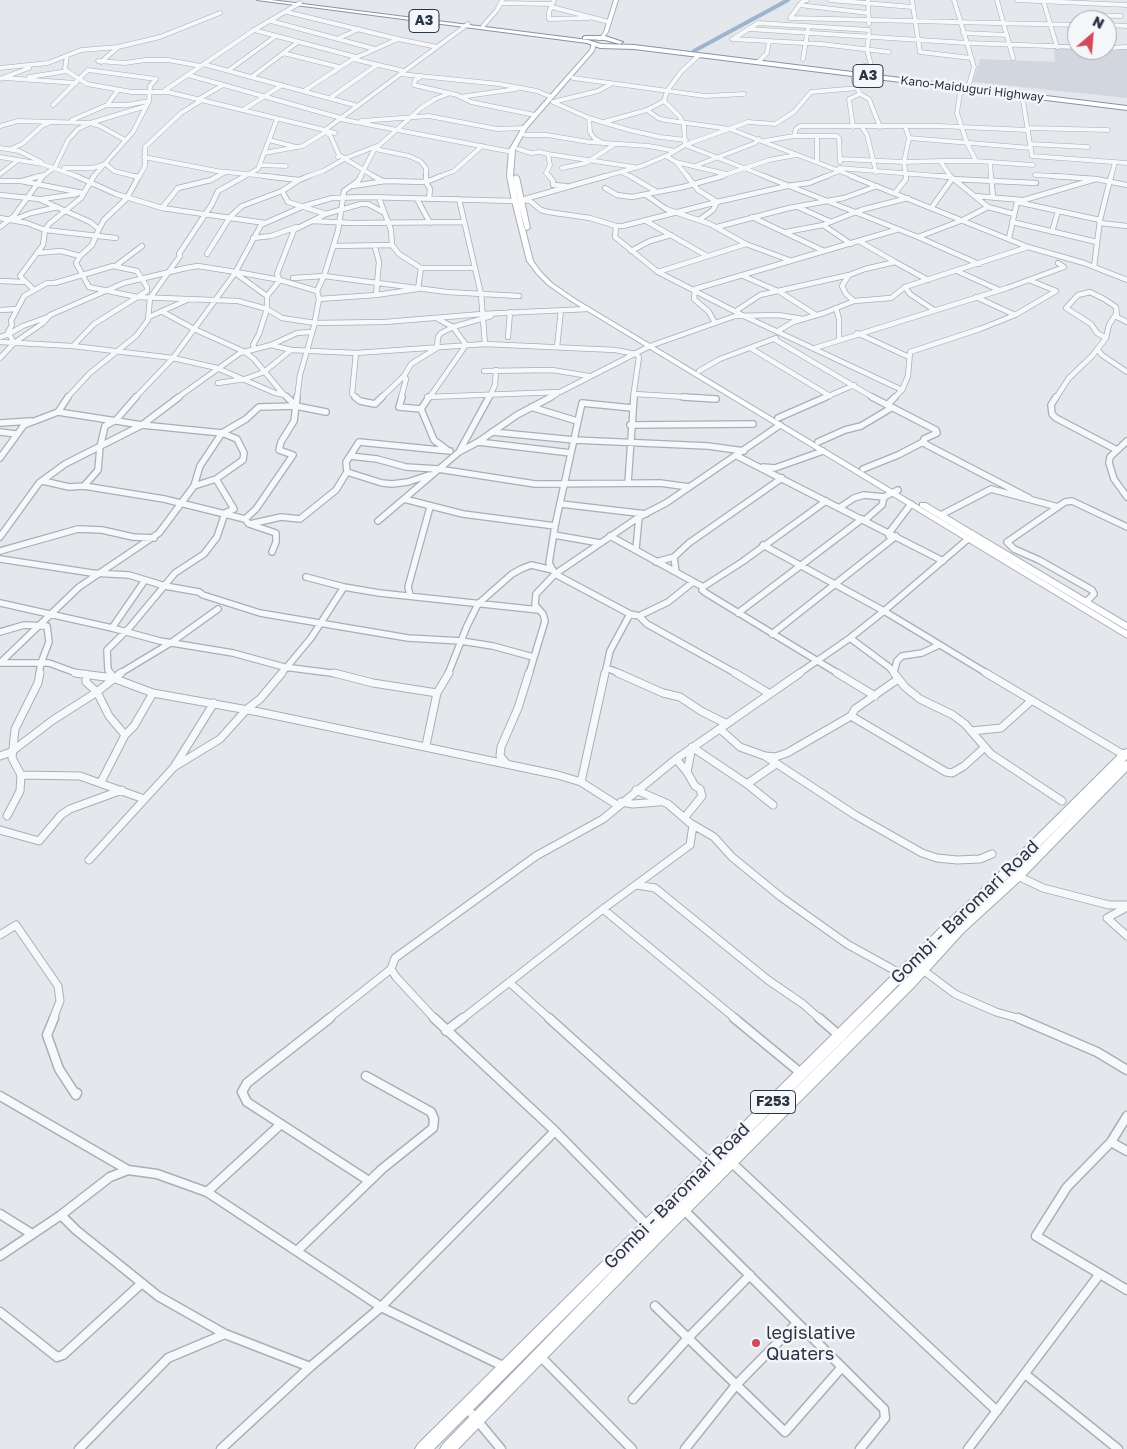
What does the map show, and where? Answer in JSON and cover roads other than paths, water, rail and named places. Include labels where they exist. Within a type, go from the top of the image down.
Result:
[{"type":"main road","name":"A3","points":[[259,0],[596,41],[611,40]]},
{"type":"main road","name":"A3","points":[[273,0],[299,4]]},
{"type":"main road","points":[[616,0],[604,34],[596,41],[592,50],[552,100],[535,115],[515,151],[518,200],[525,246],[530,261],[550,284],[588,309],[699,371],[823,451],[941,515],[1127,627]]},
{"type":"main road","points":[[524,132],[596,51],[613,44],[610,36],[621,0]]},
{"type":"main road","name":"A3","points":[[467,25],[596,41],[607,46]]},
{"type":"main road","name":"Kano-Maiduguri Highway","points":[[611,40],[635,45],[784,65],[1127,107]]},
{"type":"main road","name":"Kano-Maiduguri Highway","points":[[607,46],[628,46],[1127,107]]},
{"type":"main road","points":[[518,200],[531,247],[538,262],[557,284],[652,345],[779,422],[818,442],[863,469],[910,504],[1127,634]]},
{"type":"main road","name":"Gombi - Baromari Road","points":[[423,1449],[840,1036],[907,978],[923,970],[960,929],[1018,876],[1126,758]]},
{"type":"main road","name":"Gombi - Baromari Road","points":[[448,1449],[683,1209],[732,1162],[907,978],[1126,758]]},
{"type":"main road","points":[[599,1273],[609,1284]]},
{"type":"street","points":[[528,0],[534,3]]},
{"type":"street","points":[[807,0],[799,5],[790,18],[808,20],[1067,25]]},
{"type":"street","points":[[830,0],[912,7]]},
{"type":"street","points":[[912,0],[920,52],[971,58]]},
{"type":"street","points":[[954,0],[974,66],[967,91],[960,93],[957,113],[967,143],[976,160]]},
{"type":"street","points":[[997,0],[1013,58]]},
{"type":"street","points":[[1017,0],[1127,5]]},
{"type":"street","points":[[484,26],[498,10],[502,1],[553,4],[589,18],[609,22]]},
{"type":"street","points":[[1043,1],[1057,47]]},
{"type":"street","points":[[864,66],[871,66],[867,50],[870,36],[868,2]]},
{"type":"street","points":[[167,92],[165,90],[254,30],[299,4]]},
{"type":"street","points":[[553,4],[549,19],[589,18]]},
{"type":"street","points":[[799,5],[868,13]]},
{"type":"street","points":[[287,12],[437,47]]},
{"type":"street","points":[[0,79],[81,50],[118,47],[160,37],[220,13]]},
{"type":"street","points":[[1117,16],[1121,16]]},
{"type":"street","points":[[271,20],[375,49]]},
{"type":"street","points":[[803,59],[808,20]]},
{"type":"street","points":[[869,30],[758,23],[732,39],[806,43],[889,52]]},
{"type":"street","points":[[5,78],[87,84],[118,90],[150,93],[167,92],[324,130],[467,25]]},
{"type":"street","points":[[750,28],[1010,46],[1067,47]]},
{"type":"street","points":[[337,39],[358,29]]},
{"type":"street","points":[[254,30],[402,72],[537,91],[589,118],[639,132],[686,140]]},
{"type":"street","points":[[964,33],[1007,35]]},
{"type":"street","points":[[229,70],[276,36]]},
{"type":"street","points":[[304,91],[354,58],[398,39]]},
{"type":"street","points":[[759,61],[767,53],[769,41]]},
{"type":"street","points":[[253,76],[298,42]]},
{"type":"street","points":[[118,47],[99,62],[124,63],[145,60],[168,60],[202,65],[253,76],[282,86],[358,106]]},
{"type":"street","points":[[283,53],[339,67]]},
{"type":"street","points":[[604,122],[647,110],[664,102],[667,92],[681,72],[699,55]]},
{"type":"street","points":[[67,56],[65,68],[67,71]]},
{"type":"street","points":[[0,68],[48,63]]},
{"type":"street","points":[[330,98],[377,65]]},
{"type":"street","points":[[34,290],[20,276],[42,245],[45,230],[64,210],[81,198],[88,182],[133,132],[149,101],[150,86],[156,79],[88,70],[53,106]]},
{"type":"street","points":[[20,79],[67,71],[87,84]]},
{"type":"street","points":[[854,74],[854,82],[860,94],[869,99],[880,127]]},
{"type":"street","points":[[188,75],[340,119],[482,146],[531,153],[542,152],[635,168]]},
{"type":"street","points":[[422,76],[415,80],[414,85],[460,97],[471,102],[535,115]]},
{"type":"street","points":[[573,78],[705,96],[744,94]]},
{"type":"street","points":[[552,100],[598,92],[611,84]]},
{"type":"street","points":[[223,85],[181,113],[145,146],[145,166],[127,198],[99,229],[92,245],[80,256],[76,263],[88,287],[137,297],[238,301],[267,309],[282,318],[315,322],[386,322],[470,315],[482,316]]},
{"type":"street","points":[[243,110],[282,86]]},
{"type":"street","points":[[460,97],[520,88]]},
{"type":"street","points":[[518,200],[635,168],[666,156],[684,145],[748,122],[775,124],[781,122],[794,112],[809,94],[815,91],[858,88]]},
{"type":"street","points":[[107,105],[118,90]]},
{"type":"street","points":[[247,522],[294,455],[279,450],[294,421],[306,350],[315,322],[319,299],[318,291],[334,246],[344,192],[364,172],[377,148],[395,130],[435,99],[448,94]]},
{"type":"street","points":[[852,127],[849,99],[860,94]]},
{"type":"street","points":[[1022,95],[1034,165],[1037,196]]},
{"type":"street","points":[[68,122],[107,105],[127,105],[149,101]]},
{"type":"street","points":[[664,102],[679,116],[683,123],[686,140],[684,145]]},
{"type":"street","points":[[58,168],[73,134],[90,123],[146,106]]},
{"type":"street","points":[[647,110],[658,118],[730,129],[759,138],[786,151],[1028,246],[1094,267],[1127,280]]},
{"type":"street","points":[[355,122],[432,117],[497,129],[675,151]]},
{"type":"street","points":[[589,118],[590,132],[594,138],[602,143]]},
{"type":"street","points":[[0,423],[31,421],[58,412],[73,390],[90,373],[136,336],[149,317],[150,298],[169,272],[212,204],[218,190],[258,169],[276,119]]},
{"type":"street","points":[[0,126],[13,121],[90,123],[100,126],[125,140]]},
{"type":"street","points":[[12,149],[22,144],[42,126],[55,122]]},
{"type":"street","points":[[794,136],[796,129],[800,126],[961,126],[1108,130]]},
{"type":"street","points":[[895,193],[902,185],[906,174],[904,162],[909,138],[905,126]]},
{"type":"street","points":[[862,127],[867,135],[876,172]]},
{"type":"street","points":[[264,153],[303,146],[327,133],[335,133]]},
{"type":"street","points":[[327,133],[330,134],[340,162]]},
{"type":"street","points":[[764,141],[794,136],[832,135],[839,138],[841,159],[838,170]]},
{"type":"street","points":[[817,136],[817,162]]},
{"type":"street","points":[[695,166],[755,143],[759,141],[759,138]]},
{"type":"street","points":[[909,138],[967,143],[1088,147]]},
{"type":"street","points":[[269,140],[296,147]]},
{"type":"street","points":[[19,150],[22,144]]},
{"type":"street","points":[[562,168],[589,161],[615,144]]},
{"type":"street","points":[[684,145],[899,229],[979,264]]},
{"type":"street","points":[[352,186],[385,181],[426,182],[454,171],[482,146]]},
{"type":"street","points":[[207,254],[230,217],[246,204],[282,191],[299,180],[346,158],[377,148],[409,156],[420,161],[426,168],[426,182],[430,189],[429,199]]},
{"type":"street","points":[[1,149],[19,150],[42,164]]},
{"type":"street","points":[[769,160],[768,158],[786,151]]},
{"type":"street","points":[[548,154],[550,165],[546,173],[553,181],[553,184],[568,186]]},
{"type":"street","points":[[339,155],[364,172],[385,181]]},
{"type":"street","points":[[606,188],[626,197],[646,195],[728,175],[769,160],[796,155]]},
{"type":"street","points":[[666,156],[676,162],[728,175]]},
{"type":"street","points":[[1032,156],[1127,163]]},
{"type":"street","points":[[144,157],[227,172],[299,180]]},
{"type":"street","points":[[0,158],[58,168],[127,198],[162,208],[265,223]]},
{"type":"street","points":[[841,159],[904,162],[976,160],[1034,165]]},
{"type":"street","points":[[0,174],[17,161]]},
{"type":"street","points":[[940,161],[951,178],[988,207],[1014,214]]},
{"type":"street","points":[[676,162],[698,190],[717,202]]},
{"type":"street","points":[[990,162],[993,197]]},
{"type":"street","points":[[1094,267],[1100,222],[1115,162]]},
{"type":"street","points":[[106,164],[114,171],[138,177]]},
{"type":"street","points":[[21,181],[44,175],[58,168],[93,168],[106,164]]},
{"type":"street","points":[[260,165],[286,166]]},
{"type":"street","points":[[320,166],[329,167]]},
{"type":"street","points":[[84,486],[98,470],[100,447],[105,426],[116,420],[154,376],[174,358],[235,273],[261,225],[324,199],[342,197],[530,201],[543,211],[590,218],[616,226],[629,226],[717,202],[787,186],[809,183],[838,170],[1036,183]]},
{"type":"street","points":[[162,208],[178,188],[211,180],[227,172]]},
{"type":"street","points":[[621,172],[646,184],[657,192]]},
{"type":"street","points":[[11,220],[44,175]]},
{"type":"street","points":[[1035,175],[1096,179],[1127,185]]},
{"type":"street","points":[[932,207],[951,178]]},
{"type":"street","points":[[1019,201],[1096,179]]},
{"type":"street","points":[[0,181],[21,181],[83,193]]},
{"type":"street","points":[[717,228],[798,206],[844,198],[877,186]]},
{"type":"street","points":[[282,191],[288,202],[326,214]]},
{"type":"street","points":[[0,195],[39,199],[83,193]]},
{"type":"street","points":[[646,195],[666,209],[699,220],[746,244],[789,260]]},
{"type":"street","points":[[974,196],[1019,201],[1100,222],[1127,226]]},
{"type":"street","points":[[379,198],[391,230],[392,245],[399,254],[421,268],[474,268]]},
{"type":"street","points":[[786,232],[823,225],[855,212],[908,198]]},
{"type":"street","points":[[39,199],[84,219],[99,229]]},
{"type":"street","points":[[417,199],[430,223]]},
{"type":"street","points":[[459,199],[481,294],[485,344]]},
{"type":"street","points":[[1009,238],[1019,201]]},
{"type":"street","points":[[699,220],[713,210],[717,202]]},
{"type":"street","points":[[253,238],[271,236],[298,227],[326,214],[365,204],[383,212]]},
{"type":"street","points":[[0,227],[11,220],[31,213],[72,205]]},
{"type":"street","points":[[798,206],[831,222]]},
{"type":"street","points":[[918,237],[962,220],[988,207]]},
{"type":"street","points":[[1052,232],[1058,211]]},
{"type":"street","points":[[752,217],[824,251]]},
{"type":"street","points":[[0,219],[27,223],[45,230],[116,238]]},
{"type":"street","points":[[312,220],[339,222],[464,222]]},
{"type":"street","points":[[646,221],[707,256]]},
{"type":"street","points":[[1012,222],[1097,242]]},
{"type":"street","points":[[823,225],[851,244]]},
{"type":"street","points":[[616,226],[615,237],[658,272],[695,289],[746,317],[902,390]]},
{"type":"street","points":[[280,280],[278,274],[290,238],[298,227]]},
{"type":"street","points":[[695,289],[899,229]]},
{"type":"street","points":[[631,251],[650,241],[671,235]]},
{"type":"street","points":[[859,242],[928,280]]},
{"type":"street","points":[[658,272],[746,244]]},
{"type":"street","points":[[334,246],[375,247],[392,245]]},
{"type":"street","points":[[14,343],[8,332],[24,296],[48,283],[55,283],[117,265],[142,246]]},
{"type":"street","points":[[778,331],[803,319],[854,301],[892,298],[905,287],[979,264],[1028,246]]},
{"type":"street","points":[[375,247],[379,262],[376,295]]},
{"type":"street","points":[[37,252],[61,252],[80,256]]},
{"type":"street","points":[[736,311],[756,297],[895,262]]},
{"type":"street","points":[[815,348],[999,290],[1064,267],[1058,263]]},
{"type":"street","points":[[73,346],[94,324],[147,291],[147,286],[137,271],[117,265]]},
{"type":"street","points":[[0,337],[105,291],[140,278],[195,266],[280,280],[302,288],[318,291]]},
{"type":"street","points":[[418,289],[421,268]]},
{"type":"street","points":[[957,271],[999,290]]},
{"type":"street","points":[[235,273],[267,296]]},
{"type":"street","points":[[740,275],[780,292],[816,315]]},
{"type":"street","points":[[849,275],[842,286],[846,294],[854,301]]},
{"type":"street","points":[[293,278],[324,276],[418,289],[519,296]]},
{"type":"street","points":[[255,349],[253,345],[260,334],[267,309],[267,296],[280,280]]},
{"type":"street","points":[[818,442],[845,430],[861,426],[889,406],[902,390],[908,376],[910,352],[980,329],[1015,315],[1056,291],[1029,280]]},
{"type":"street","points":[[0,281],[24,282]]},
{"type":"street","points":[[905,287],[910,294],[934,310]]},
{"type":"street","points":[[319,299],[376,295],[418,289]]},
{"type":"street","points":[[695,289],[694,299],[710,312],[715,323]]},
{"type":"street","points":[[1106,338],[1097,333],[1091,324],[1066,308],[1078,295],[1090,292],[1114,306],[1116,314],[1127,322]]},
{"type":"street","points":[[976,297],[1015,315]]},
{"type":"street","points":[[149,317],[187,300]]},
{"type":"street","points":[[836,308],[839,319],[839,340]]},
{"type":"street","points":[[0,310],[17,309]]},
{"type":"street","points":[[453,327],[482,316],[501,313],[588,309]]},
{"type":"street","points":[[557,347],[561,310]]},
{"type":"street","points":[[162,312],[244,352],[254,359],[284,395],[296,406]]},
{"type":"street","points":[[508,338],[510,312]]},
{"type":"street","points":[[1116,314],[1108,326],[1106,338],[1068,378],[1052,402],[1051,409],[1056,418],[1063,423],[1118,450]]},
{"type":"street","points":[[356,353],[352,394],[360,401],[375,404],[404,376],[411,364],[437,348],[439,335],[470,315]]},
{"type":"street","points":[[347,472],[382,484],[408,482],[438,470],[458,453],[531,407],[652,345],[735,316],[778,315],[803,319]]},
{"type":"street","points":[[0,358],[14,343],[49,317]]},
{"type":"street","points":[[437,319],[453,327],[466,344]]},
{"type":"street","points":[[0,537],[43,481],[64,464],[142,425],[217,368],[244,352],[272,345],[297,333],[311,332]]},
{"type":"street","points":[[858,333],[909,357]]},
{"type":"street","points":[[699,371],[720,359],[784,334]]},
{"type":"street","points":[[774,339],[937,432],[924,439],[923,442],[863,469]]},
{"type":"street","points":[[0,342],[73,346],[174,358],[217,368],[284,395]]},
{"type":"street","points":[[450,451],[434,440],[421,409],[427,397],[466,344]]},
{"type":"street","points":[[272,345],[291,350],[356,353],[485,344],[615,350],[636,354],[639,357],[630,424],[628,483]]},
{"type":"street","points":[[752,348],[830,396]]},
{"type":"street","points":[[1097,349],[1102,355],[1127,372]]},
{"type":"street","points":[[218,383],[245,380],[264,372],[291,350]]},
{"type":"street","points":[[458,453],[481,415],[495,385],[496,370]]},
{"type":"street","points":[[484,371],[552,370],[589,376]]},
{"type":"street","points":[[404,376],[406,379],[399,407],[421,409]]},
{"type":"street","points":[[506,763],[500,756],[501,747],[518,708],[545,621],[543,614],[535,605],[536,594],[554,572],[737,456],[779,422],[854,385]]},
{"type":"street","points":[[427,397],[560,392]]},
{"type":"street","points":[[634,394],[716,399]]},
{"type":"street","points":[[554,572],[549,563],[555,526],[582,403],[632,408]]},
{"type":"street","points":[[0,663],[41,626],[78,587],[154,538],[194,486],[200,466],[222,433],[246,419],[260,406],[296,406],[326,412]]},
{"type":"street","points":[[531,407],[577,421]]},
{"type":"street","points":[[58,412],[142,425],[222,433],[237,439],[244,453],[243,460],[216,479],[194,486]]},
{"type":"street","points":[[0,458],[16,434],[31,421]]},
{"type":"street","points":[[630,424],[753,424]]},
{"type":"street","points":[[0,432],[16,434]]},
{"type":"street","points":[[492,432],[574,440],[630,441],[744,451]]},
{"type":"street","points":[[1127,441],[1110,457],[1109,469],[1127,497]]},
{"type":"street","points":[[247,522],[281,517],[300,520],[336,490],[347,472],[346,462],[360,442],[458,453]]},
{"type":"street","points":[[478,442],[571,453]]},
{"type":"street","points":[[923,442],[1029,498]]},
{"type":"street","points":[[759,466],[775,468],[823,451]]},
{"type":"street","points":[[350,456],[377,459],[406,467],[535,484],[566,482],[660,483],[689,488]]},
{"type":"street","points":[[737,456],[943,561]]},
{"type":"street","points":[[774,474],[775,468]]},
{"type":"street","points":[[378,521],[431,474]]},
{"type":"street","points":[[989,477],[997,484],[997,490]]},
{"type":"street","points":[[656,562],[674,557],[689,543],[782,478]]},
{"type":"street","points":[[113,678],[108,670],[107,650],[130,627],[175,573],[204,554],[217,537],[226,513],[234,509],[216,479]]},
{"type":"street","points":[[43,481],[69,487],[84,486],[164,499],[226,513],[276,533],[276,542],[272,552]]},
{"type":"street","points":[[941,515],[988,490],[997,490],[1058,507]]},
{"type":"street","points":[[839,508],[854,498],[864,496],[884,497],[895,491]]},
{"type":"street","points":[[738,613],[799,565],[864,520],[882,505],[884,497]]},
{"type":"street","points":[[404,499],[430,507],[485,518],[555,526]]},
{"type":"street","points":[[1086,602],[1094,594],[1092,590],[1039,560],[1014,549],[1007,542],[1065,502],[1072,500],[1127,527]]},
{"type":"street","points":[[702,587],[826,501]]},
{"type":"street","points":[[561,504],[646,514]]},
{"type":"street","points":[[889,542],[889,533],[910,504]]},
{"type":"street","points":[[410,595],[408,587],[422,544],[430,507]]},
{"type":"street","points":[[636,549],[639,517]]},
{"type":"street","points":[[0,551],[78,529],[102,530],[133,537],[154,538]]},
{"type":"street","points":[[554,535],[600,543]]},
{"type":"street","points":[[610,536],[702,587],[702,590],[706,593],[875,696]]},
{"type":"street","points":[[772,634],[896,536]]},
{"type":"street","points":[[370,1181],[247,1102],[242,1092],[247,1083],[391,969],[395,958],[536,856],[603,819],[636,790],[692,747],[818,661],[884,612],[968,539]]},
{"type":"street","points":[[763,545],[884,612],[1126,758]]},
{"type":"street","points":[[674,557],[676,572]]},
{"type":"street","points":[[0,559],[98,573],[129,575],[165,586],[199,592],[203,595],[260,613],[408,638],[461,641],[493,646],[533,656]]},
{"type":"street","points":[[426,745],[437,693],[450,671],[467,626],[478,604],[512,574],[531,565],[554,572],[630,614],[639,616],[647,624],[714,660],[770,694]]},
{"type":"street","points":[[306,576],[344,587],[380,593],[539,610]]},
{"type":"street","points":[[112,628],[145,580]]},
{"type":"street","points":[[639,616],[668,602],[693,582]]},
{"type":"street","points":[[174,767],[220,739],[260,699],[284,667],[311,638],[344,587]]},
{"type":"street","points":[[0,603],[123,632],[233,653],[284,667],[335,674],[373,683],[437,693]]},
{"type":"street","points":[[0,756],[11,752],[53,720],[97,692],[113,678],[172,642],[218,609]]},
{"type":"street","points":[[581,782],[610,651],[630,614]]},
{"type":"street","points":[[0,632],[24,625],[47,626],[49,642],[41,663],[38,682],[15,728],[11,752],[21,775],[20,791],[7,816]]},
{"type":"street","points":[[850,638],[894,672],[905,687],[920,699],[953,715],[972,731],[985,747],[1003,763],[1062,801]]},
{"type":"street","points":[[894,672],[897,661],[902,656],[922,654],[939,645]]},
{"type":"street","points":[[0,663],[49,663],[78,674],[113,678],[153,693],[214,703],[359,734],[426,745],[506,763],[581,782],[619,804],[661,802]]},
{"type":"street","points":[[607,668],[663,693],[680,697],[701,711],[727,724]]},
{"type":"street","points":[[86,674],[86,682],[97,692],[108,716],[125,735]]},
{"type":"street","points":[[747,784],[775,760],[851,716],[854,709],[898,679]]},
{"type":"street","points":[[101,782],[125,735],[134,726],[153,693]]},
{"type":"street","points":[[259,712],[263,704],[260,699]]},
{"type":"street","points":[[972,731],[1006,725],[1031,701]]},
{"type":"street","points":[[89,860],[174,767],[214,703]]},
{"type":"street","points":[[851,716],[946,772],[952,773],[964,766],[985,747]]},
{"type":"street","points":[[720,729],[740,746],[775,760],[855,815],[922,853],[937,858],[957,860],[980,859],[992,854]]},
{"type":"street","points":[[687,772],[692,747]]},
{"type":"street","points":[[692,747],[747,784],[773,806]]},
{"type":"street","points":[[676,759],[687,772],[695,786],[700,790],[702,796],[684,817]]},
{"type":"street","points":[[21,775],[62,774],[80,776],[144,799]]},
{"type":"street","points":[[0,830],[39,841],[61,815],[70,809],[122,790]]},
{"type":"street","points":[[636,790],[673,807],[693,825],[714,836],[732,857],[781,897],[847,944],[907,978]]},
{"type":"street","points":[[446,1032],[604,909],[690,845],[693,825]]},
{"type":"street","points":[[1018,876],[1043,888],[1109,905],[1127,906]]},
{"type":"street","points":[[636,885],[645,884],[655,888],[768,980],[803,1004],[840,1036]]},
{"type":"street","points":[[1127,906],[1107,918],[1127,936]]},
{"type":"street","points":[[604,909],[802,1074]]},
{"type":"street","points":[[0,935],[16,925],[58,986],[60,1001],[47,1034],[59,1069],[76,1095],[76,1093]]},
{"type":"street","points":[[391,969],[396,978],[446,1032],[555,1131],[648,1225]]},
{"type":"street","points":[[923,970],[955,994],[996,1012],[1017,1017],[1097,1052],[1127,1070]]},
{"type":"street","points":[[509,982],[710,1163]]},
{"type":"street","points":[[298,1250],[370,1181],[433,1128],[434,1119],[431,1112],[366,1076]]},
{"type":"street","points":[[0,1096],[128,1170],[157,1174],[207,1192],[298,1250],[381,1307],[506,1367]]},
{"type":"street","points":[[1127,1116],[1111,1142],[1067,1187],[1036,1236],[1127,1290]]},
{"type":"street","points":[[207,1192],[281,1124]]},
{"type":"street","points":[[221,1449],[310,1367],[381,1307],[555,1131]]},
{"type":"street","points":[[1111,1142],[1127,1151]]},
{"type":"street","points":[[732,1162],[997,1411]]},
{"type":"street","points":[[0,1256],[61,1215],[110,1177],[128,1170]]},
{"type":"street","points":[[683,1209],[884,1409],[885,1418],[860,1449]]},
{"type":"street","points":[[0,1214],[32,1234]]},
{"type":"street","points":[[61,1215],[76,1230],[158,1296],[226,1334],[310,1367]]},
{"type":"street","points":[[633,1399],[688,1338],[750,1275]]},
{"type":"street","points":[[968,1449],[1099,1275]]},
{"type":"street","points":[[0,1312],[57,1357],[63,1355],[142,1283]]},
{"type":"street","points":[[655,1306],[784,1432],[842,1367]]},
{"type":"street","points":[[685,1449],[736,1385],[797,1323]]},
{"type":"street","points":[[79,1449],[168,1358],[226,1334]]},
{"type":"street","points":[[539,1356],[632,1449]]},
{"type":"street","points":[[1025,1374],[1118,1449]]},
{"type":"street","points":[[466,1407],[501,1449]]},
{"type":"waterway","points":[[694,51],[788,0]]},
{"type":"place","name":"legislative Quaters","points":[[756,1343]]}]
